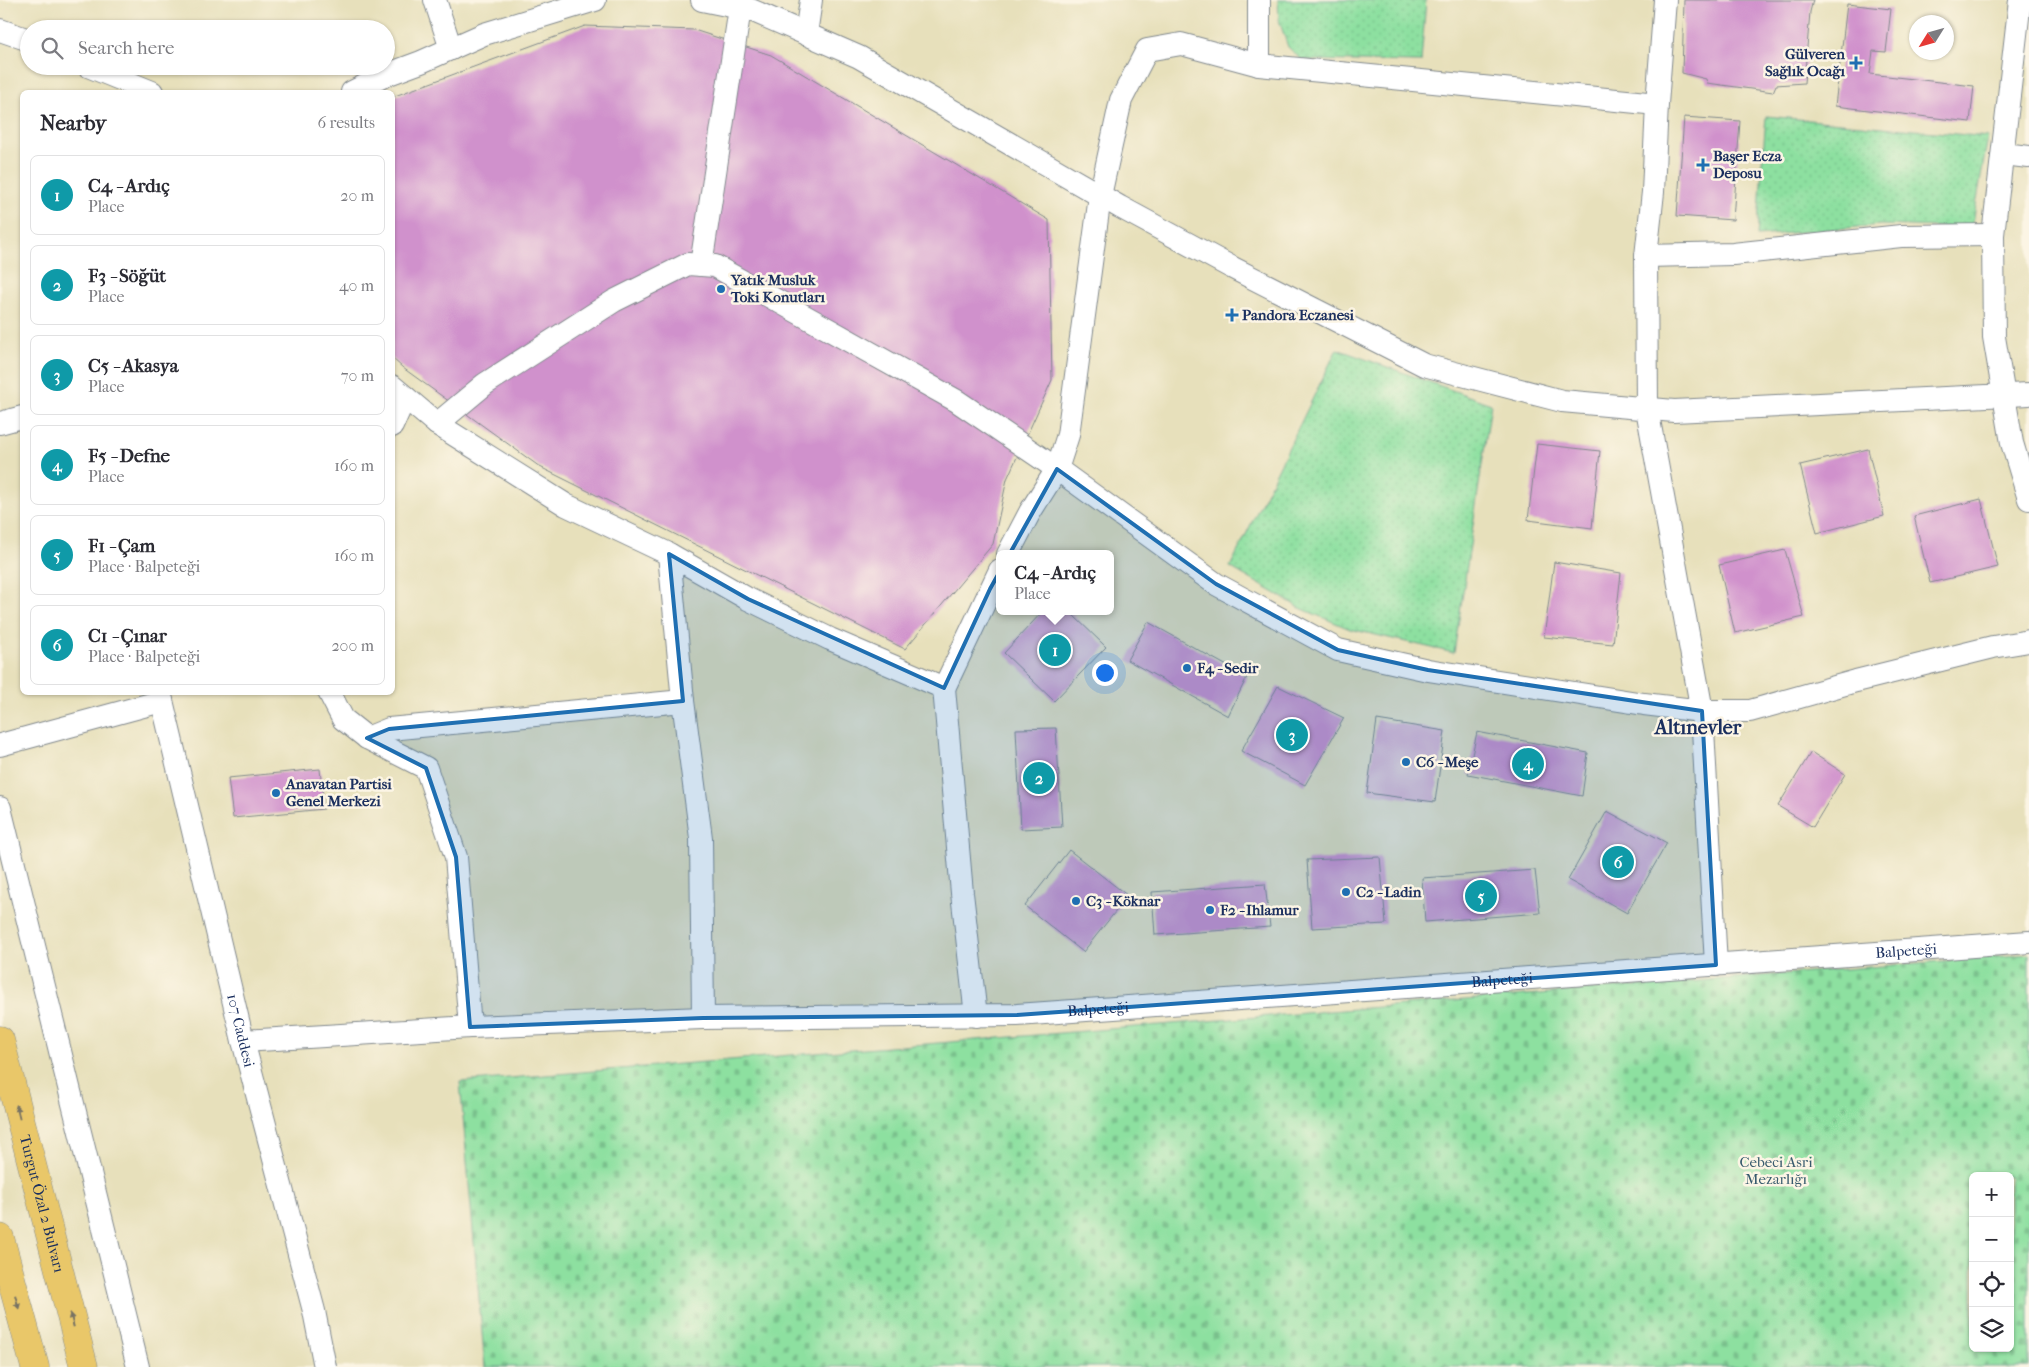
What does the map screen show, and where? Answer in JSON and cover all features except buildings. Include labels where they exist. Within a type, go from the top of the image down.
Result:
[{"type":"highway","name":"Turgut Özal 2 Bulvarı","points":[[0,1040],[84,1367]]},
{"type":"highway","points":[[0,1238],[35,1367]]},
{"type":"street","points":[[435,0],[451,49]]},
{"type":"street","points":[[395,71],[484,34],[596,0]]},
{"type":"street","points":[[702,0],[751,10],[859,57],[1100,196],[1231,267],[1424,365],[1562,401],[1674,411],[2029,394]]},
{"type":"street","points":[[806,34],[811,0]]},
{"type":"street","points":[[1259,0],[1259,64]]},
{"type":"street","points":[[1666,0],[1657,104],[1653,192],[1646,256],[1647,409],[1702,712],[1716,965]]},
{"type":"street","points":[[2020,0],[1993,235],[1994,337],[2012,443],[2029,499]]},
{"type":"street","points":[[701,265],[740,8]]},
{"type":"street","points":[[0,30],[20,37]]},
{"type":"street","points":[[1010,550],[1030,512],[1058,469],[1068,435],[1100,196],[1121,100],[1147,50],[1181,44],[1259,64],[1657,104]]},
{"type":"street","points":[[110,75],[147,90]]},
{"type":"street","points":[[356,90],[386,75]]},
{"type":"street","points":[[2003,154],[2029,157]]},
{"type":"street","points":[[1646,256],[1733,254],[1900,236],[1993,235]]},
{"type":"street","points":[[437,424],[485,384],[614,301],[688,264],[715,266],[957,402],[1058,469],[1216,584],[1338,650],[1428,670],[1702,712],[1750,711],[1865,679],[1993,647],[2029,641]]},
{"type":"street","points":[[395,411],[399,392],[437,424],[566,504],[669,554],[765,607],[944,688]]},
{"type":"street","points":[[0,423],[20,418]]},
{"type":"street","points":[[669,554],[683,701],[701,838],[703,1018]]},
{"type":"street","points":[[976,1016],[961,884],[944,688],[996,578]]},
{"type":"street","points":[[331,695],[343,718],[367,738],[426,768],[456,857],[470,1027]]},
{"type":"street","points":[[0,745],[161,697]]},
{"type":"street","name":"107 Caddesi","points":[[161,697],[243,1041],[314,1311],[325,1367]]},
{"type":"street","points":[[367,738],[389,729],[683,701]]},
{"type":"street","points":[[0,808],[138,1367]]},
{"type":"street","name":"Balpeteği","points":[[243,1041],[470,1027],[703,1018],[1017,1015],[2029,942]]},
{"type":"highlighted area","points":[[1057,469],[1216,584],[1338,650],[1428,670],[1702,711],[1716,965],[1017,1015],[703,1018],[470,1027],[456,857],[426,768],[367,738],[389,729],[683,701],[669,554],[748,599],[944,688],[990,589]]},
{"type":"green space","points":[[1278,0],[1426,0],[1421,62],[1302,60],[1288,47],[1279,20]]},
{"type":"green space","points":[[1766,116],[1988,137],[1972,228],[1880,225],[1757,236]]},
{"type":"green space","points":[[1337,349],[1491,404],[1454,653],[1350,629],[1300,608],[1230,567]]},
{"type":"green space","name":"Cebeci Asri Mezarlığı","points":[[2029,954],[2029,1367],[485,1367],[460,1082]]},
{"type":"place","name":"Gülveren Sağlık Ocağı","points":[[1856,63]]},
{"type":"place","name":"Başer Ecza Deposu","points":[[1703,165]]},
{"type":"place","name":"Yatık Musluk Toki Konutları","points":[[721,289]]},
{"type":"place","name":"Pandora Eczanesi","points":[[1232,315]]},
{"type":"place","name":"C4 - Ardıç","points":[[1055,650]]},
{"type":"place","name":"F4 - Sedir","points":[[1187,668]]},
{"type":"place","name":"C5 - Akasya","points":[[1292,735]]},
{"type":"place","name":"C6 - Meşe","points":[[1406,762]]},
{"type":"place","name":"F5 - Defne","points":[[1528,764]]},
{"type":"place","name":"F3 - Söğüt","points":[[1039,778]]},
{"type":"place","name":"Anavatan Partisi Genel Merkezi","points":[[276,793]]},
{"type":"place","name":"C1 - Çınar","points":[[1618,862]]},
{"type":"place","name":"C2 - Ladin","points":[[1346,892]]},
{"type":"place","name":"F1 - Çam","points":[[1481,896]]},
{"type":"place","name":"C3 - Köknar","points":[[1076,901]]},
{"type":"place","name":"F2 - Ihlamur","points":[[1210,910]]},
{"type":"district","name":"Altınevler","points":[[1698,727]]}]
